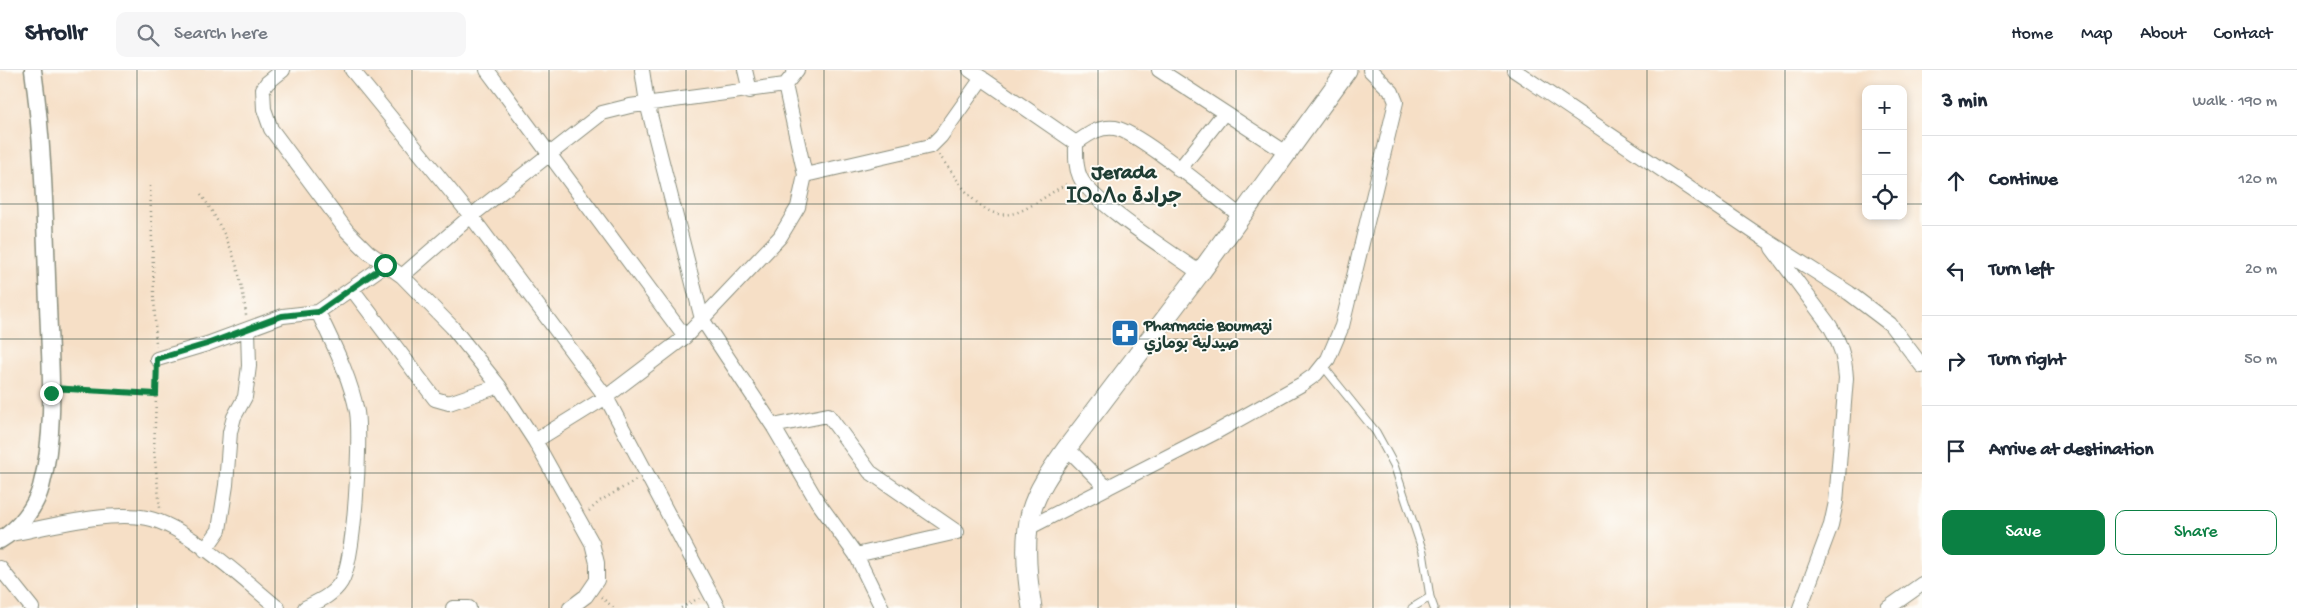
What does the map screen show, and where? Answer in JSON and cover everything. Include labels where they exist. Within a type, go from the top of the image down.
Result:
[{"type":"main road","points":[[1032,608],[1028,581],[1028,528],[1035,502],[1047,478],[1067,448],[1242,217],[1347,70]]},
{"type":"street","points":[[5,537],[26,517],[41,489],[48,460],[51,388],[41,138],[33,70]]},
{"type":"street","points":[[284,70],[267,83],[263,89],[264,109],[271,129],[347,231],[368,252],[402,276],[452,327],[499,386],[535,441],[592,543],[598,562],[597,580],[592,590],[570,608]]},
{"type":"street","points":[[352,70],[471,216],[606,397],[718,608]]},
{"type":"street","points":[[486,70],[685,337]]},
{"type":"street","points":[[642,70],[646,103],[702,319],[773,426],[817,501],[856,555],[882,608]]},
{"type":"street","points":[[745,70],[750,91]]},
{"type":"street","points":[[402,276],[471,216],[602,113],[614,108],[646,103],[785,85],[797,70]]},
{"type":"street","points":[[1159,70],[1288,154]]},
{"type":"street","points":[[1028,528],[1218,431],[1302,384],[1323,366],[1328,359],[1342,326],[1396,102],[1392,92],[1370,70]]},
{"type":"street","points":[[1514,70],[1766,240],[1849,293],[1890,324],[1922,366]]},
{"type":"street","points":[[805,175],[931,146],[941,136],[976,74],[1076,143]]},
{"type":"street","points":[[535,441],[606,397],[685,337],[780,237],[798,207],[805,175],[785,85]]},
{"type":"street","points":[[1179,170],[1224,113]]},
{"type":"street","points":[[1076,143],[1095,130],[1116,128],[1136,139],[1242,217]]},
{"type":"street","points":[[1076,143],[1076,162],[1080,178],[1096,198],[1200,273]]},
{"type":"street","points":[[1766,240],[1838,338],[1845,364],[1846,378],[1836,502],[1831,525],[1800,608]]},
{"type":"street","points":[[157,359],[207,344],[282,316],[318,312],[352,290],[385,265]]},
{"type":"street","points":[[352,290],[435,399],[449,403],[499,386]]},
{"type":"street","points":[[305,608],[334,592],[343,579],[352,537],[358,439],[357,412],[345,371],[318,312]]},
{"type":"street","points":[[205,550],[219,530],[226,485],[230,432],[234,417],[245,397],[250,366],[248,329]]},
{"type":"street","points":[[773,426],[828,415],[870,472],[957,532],[856,555]]},
{"type":"street","points":[[1067,448],[1107,488]]},
{"type":"street","points":[[5,537],[92,519],[128,516],[147,518],[178,531],[278,608]]},
{"type":"street","points":[[0,568],[32,608]]},
{"type":"street","points":[[1888,608],[1922,584]]},
{"type":"street","points":[[453,608],[469,608]]},
{"type":"lane","points":[[1323,366],[1376,432],[1394,465],[1423,552],[1430,597],[1434,608]]},
{"type":"lane","points":[[1412,608],[1430,597]]},
{"type":"path","points":[[931,146],[976,202],[996,213],[1017,212],[1080,178]]},
{"type":"path","points":[[150,186],[157,359],[154,450],[162,523]]},
{"type":"path","points":[[201,194],[230,243],[240,279],[248,329]]},
{"type":"path","points":[[51,388],[156,394]]},
{"type":"path","points":[[579,521],[600,501],[647,473]]},
{"type":"path","points":[[592,590],[614,608]]},
{"type":"path","points":[[681,608],[709,592]]},
{"type":"place","name":"Pharmacie Boumazi صيدلية بومازي","points":[[1125,333]]},
{"type":"district","name":"Jerada ⵊⵔⴰⴷⴰ جرادة","points":[[1124,183]]},
{"type":"route","points":[[51,393],[51,388],[156,394],[157,359],[207,344],[282,316],[318,312],[352,290],[385,265]]}]
